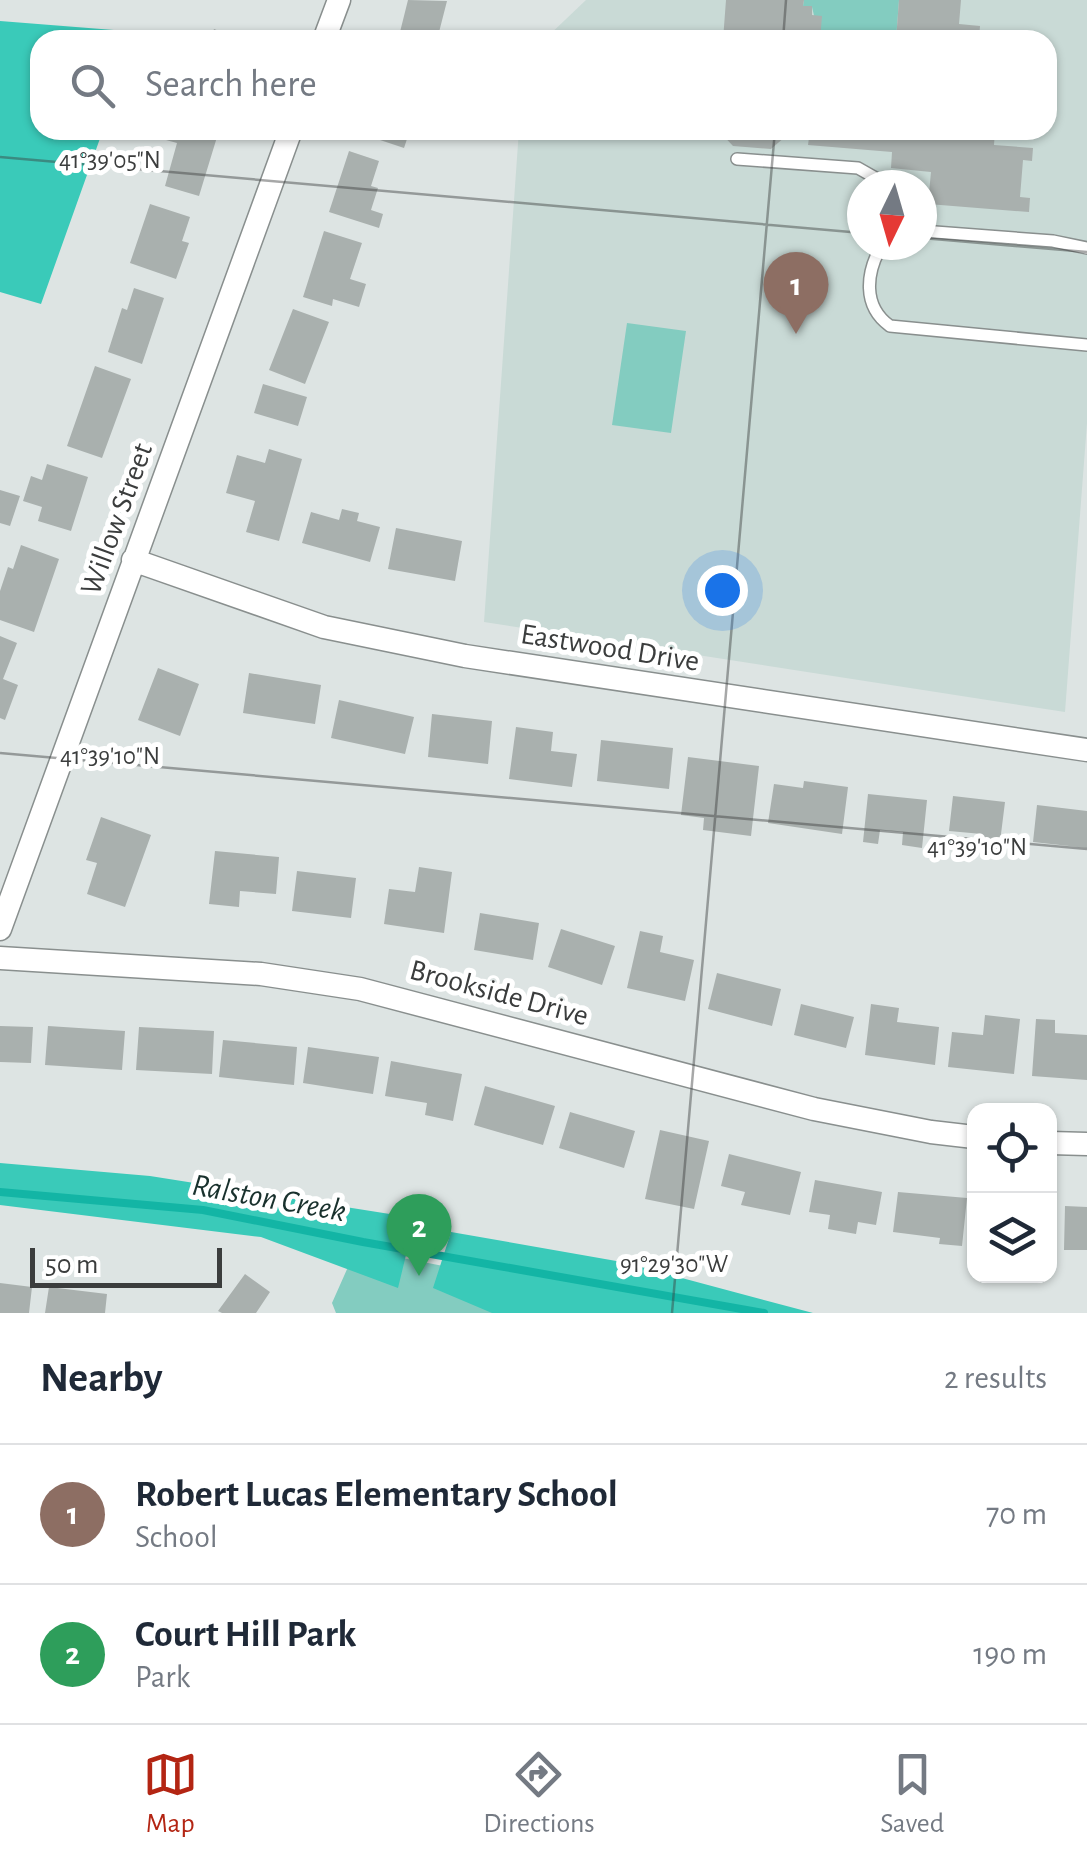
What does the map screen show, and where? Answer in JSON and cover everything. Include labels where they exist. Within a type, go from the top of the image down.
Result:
[{"type":"street","points":[[328,30],[339,0]]},
{"type":"street","name":"Willow Street","points":[[0,928],[287,140]]},
{"type":"street","name":"Eastwood Drive","points":[[134,560],[324,627],[465,656],[1087,750]]},
{"type":"street","name":"Brookside Drive","points":[[0,958],[261,974],[360,988],[814,1109],[967,1136]]},
{"type":"street","points":[[1057,1143],[1087,1144]]},
{"type":"lane","points":[[737,159],[862,170]]},
{"type":"lane","points":[[937,232],[1053,241],[1087,248]]},
{"type":"lane","points":[[873,260],[870,303],[878,318],[890,326],[1087,345]]},
{"type":"shaded area","points":[[586,0],[1087,0],[1087,423],[1065,712],[484,622],[518,140],[1057,140],[1057,30],[554,30]]},
{"type":"green space","points":[[804,0],[899,0],[897,30],[818,30],[812,7],[803,6]]},
{"type":"green space","points":[[0,21],[114,30],[30,30],[30,140],[99,140],[41,304],[0,292]]},
{"type":"green space","points":[[627,323],[686,331],[671,433],[612,425]]},
{"type":"green space","points":[[0,1163],[150,1176],[415,1218],[398,1288],[261,1237],[0,1205]]},
{"type":"green space","points":[[451,1232],[622,1262],[813,1313],[492,1313],[433,1288]]},
{"type":"green space","points":[[356,1249],[685,1313],[336,1313],[332,1303]]},
{"type":"building","points":[[408,0],[447,1],[440,30],[400,30]]},
{"type":"building","points":[[726,0],[804,0],[803,6],[812,6],[812,15],[822,16],[821,30],[724,30]]},
{"type":"building","points":[[899,0],[961,0],[959,24],[980,26],[980,30],[897,30]]},
{"type":"building","points":[[166,140],[216,140],[199,196],[165,186],[177,143]]},
{"type":"building","points":[[380,140],[407,140],[404,148]]},
{"type":"building","points":[[727,140],[781,140],[771,149],[733,146]]},
{"type":"building","points":[[809,140],[994,140],[994,145],[1033,148],[1032,161],[1023,160],[1020,197],[1030,198],[1029,212],[937,205],[937,170],[891,168],[892,152],[808,145]]},
{"type":"building","points":[[349,151],[379,161],[371,186],[378,188],[371,210],[383,214],[379,228],[329,212]]},
{"type":"building","points":[[150,204],[190,217],[182,241],[189,243],[176,279],[130,263]]},
{"type":"building","points":[[324,231],[362,243],[350,279],[366,284],[359,307],[333,299],[332,306],[303,297]]},
{"type":"building","points":[[134,288],[164,298],[142,364],[108,352],[122,308],[127,310]]},
{"type":"building","points":[[293,309],[329,322],[305,384],[269,370]]},
{"type":"building","points":[[95,366],[131,379],[102,458],[67,446]]},
{"type":"building","points":[[263,384],[307,397],[298,426],[254,413]]},
{"type":"building","points":[[269,449],[302,459],[279,541],[246,532],[255,501],[226,493],[237,455],[265,463]]},
{"type":"building","points":[[47,464],[88,477],[71,531],[38,521],[42,507],[23,501],[31,476],[42,480]]},
{"type":"building","points":[[0,490],[20,496],[10,526],[0,523]]},
{"type":"building","points":[[342,509],[359,513],[357,521],[380,527],[370,562],[302,543],[311,512],[339,520]]},
{"type":"building","points":[[396,528],[462,541],[455,581],[388,569]]},
{"type":"building","points":[[21,545],[59,559],[34,632],[0,620],[0,591]]},
{"type":"building","points":[[0,636],[17,643],[3,679],[18,685],[5,720],[0,718]]},
{"type":"building","points":[[158,668],[199,684],[180,736],[138,720]]},
{"type":"building","points":[[249,673],[321,685],[315,724],[243,713]]},
{"type":"building","points":[[339,700],[414,717],[405,754],[331,738]]},
{"type":"building","points":[[432,714],[492,721],[488,764],[428,757]]},
{"type":"building","points":[[516,727],[553,732],[551,751],[577,754],[572,787],[509,779]]},
{"type":"building","points":[[601,740],[673,748],[669,789],[597,781]]},
{"type":"building","points":[[688,757],[759,766],[751,836],[703,830],[704,818],[681,815]]},
{"type":"building","points":[[804,781],[848,787],[842,834],[768,823],[774,784],[803,788]]},
{"type":"building","points":[[868,794],[927,800],[922,848],[902,845],[903,832],[880,830],[878,844],[863,842]]},
{"type":"building","points":[[953,796],[1005,802],[999,850],[981,848],[982,834],[949,831]]},
{"type":"building","points":[[1037,805],[1087,811],[1087,848],[1033,842]]},
{"type":"building","points":[[101,817],[151,835],[125,907],[87,894],[97,863],[86,860]]},
{"type":"building","points":[[215,851],[279,857],[276,894],[240,891],[239,907],[209,904]]},
{"type":"building","points":[[419,867],[452,872],[444,933],[384,924],[389,889],[415,892]]},
{"type":"building","points":[[297,871],[356,878],[351,918],[292,911]]},
{"type":"building","points":[[480,913],[539,923],[533,960],[474,950]]},
{"type":"building","points":[[561,929],[615,946],[602,985],[548,967]]},
{"type":"building","points":[[640,931],[663,936],[660,952],[694,960],[685,1001],[627,988]]},
{"type":"building","points":[[717,973],[781,989],[772,1026],[708,1009]]},
{"type":"building","points":[[801,1004],[854,1017],[846,1048],[794,1035]]},
{"type":"building","points":[[871,1004],[899,1008],[897,1022],[939,1027],[935,1065],[865,1055]]},
{"type":"building","points":[[985,1015],[1020,1019],[1014,1074],[948,1067],[952,1032],[983,1035]]},
{"type":"building","points":[[1036,1019],[1055,1020],[1055,1033],[1087,1035],[1087,1080],[1032,1076]]},
{"type":"building","points":[[0,1026],[33,1027],[31,1063],[0,1062]]},
{"type":"building","points":[[48,1026],[125,1031],[122,1070],[45,1065]]},
{"type":"building","points":[[139,1027],[214,1031],[212,1074],[136,1070]]},
{"type":"building","points":[[223,1040],[297,1047],[294,1085],[219,1077]]},
{"type":"building","points":[[308,1047],[379,1057],[373,1094],[303,1083]]},
{"type":"building","points":[[391,1061],[462,1074],[453,1121],[425,1115],[427,1103],[385,1096]]},
{"type":"building","points":[[485,1086],[555,1106],[543,1145],[474,1125]]},
{"type":"building","points":[[570,1112],[635,1131],[624,1168],[559,1148]]},
{"type":"building","points":[[660,1130],[709,1141],[694,1209],[645,1199]]},
{"type":"building","points":[[729,1154],[801,1172],[790,1215],[741,1205],[745,1192],[721,1186]]},
{"type":"building","points":[[815,1180],[882,1192],[876,1225],[858,1222],[856,1234],[828,1229],[830,1215],[809,1212]]},
{"type":"building","points":[[898,1192],[967,1198],[962,1246],[939,1244],[940,1238],[893,1232]]},
{"type":"building","points":[[1065,1206],[1087,1207],[1087,1250],[1064,1250]]},
{"type":"building","points":[[245,1274],[270,1292],[256,1313],[218,1311]]},
{"type":"building","points":[[0,1283],[32,1287],[29,1313],[0,1313]]},
{"type":"building","points":[[49,1287],[107,1294],[105,1313],[45,1313]]},
{"type":"waterway","name":"Ralston Creek","points":[[0,1192],[203,1210],[764,1313]]},
{"type":"place","name":"Robert Lucas Elementary School","points":[[796,334]]},
{"type":"place","name":"Court Hill Park","points":[[419,1276]]}]
